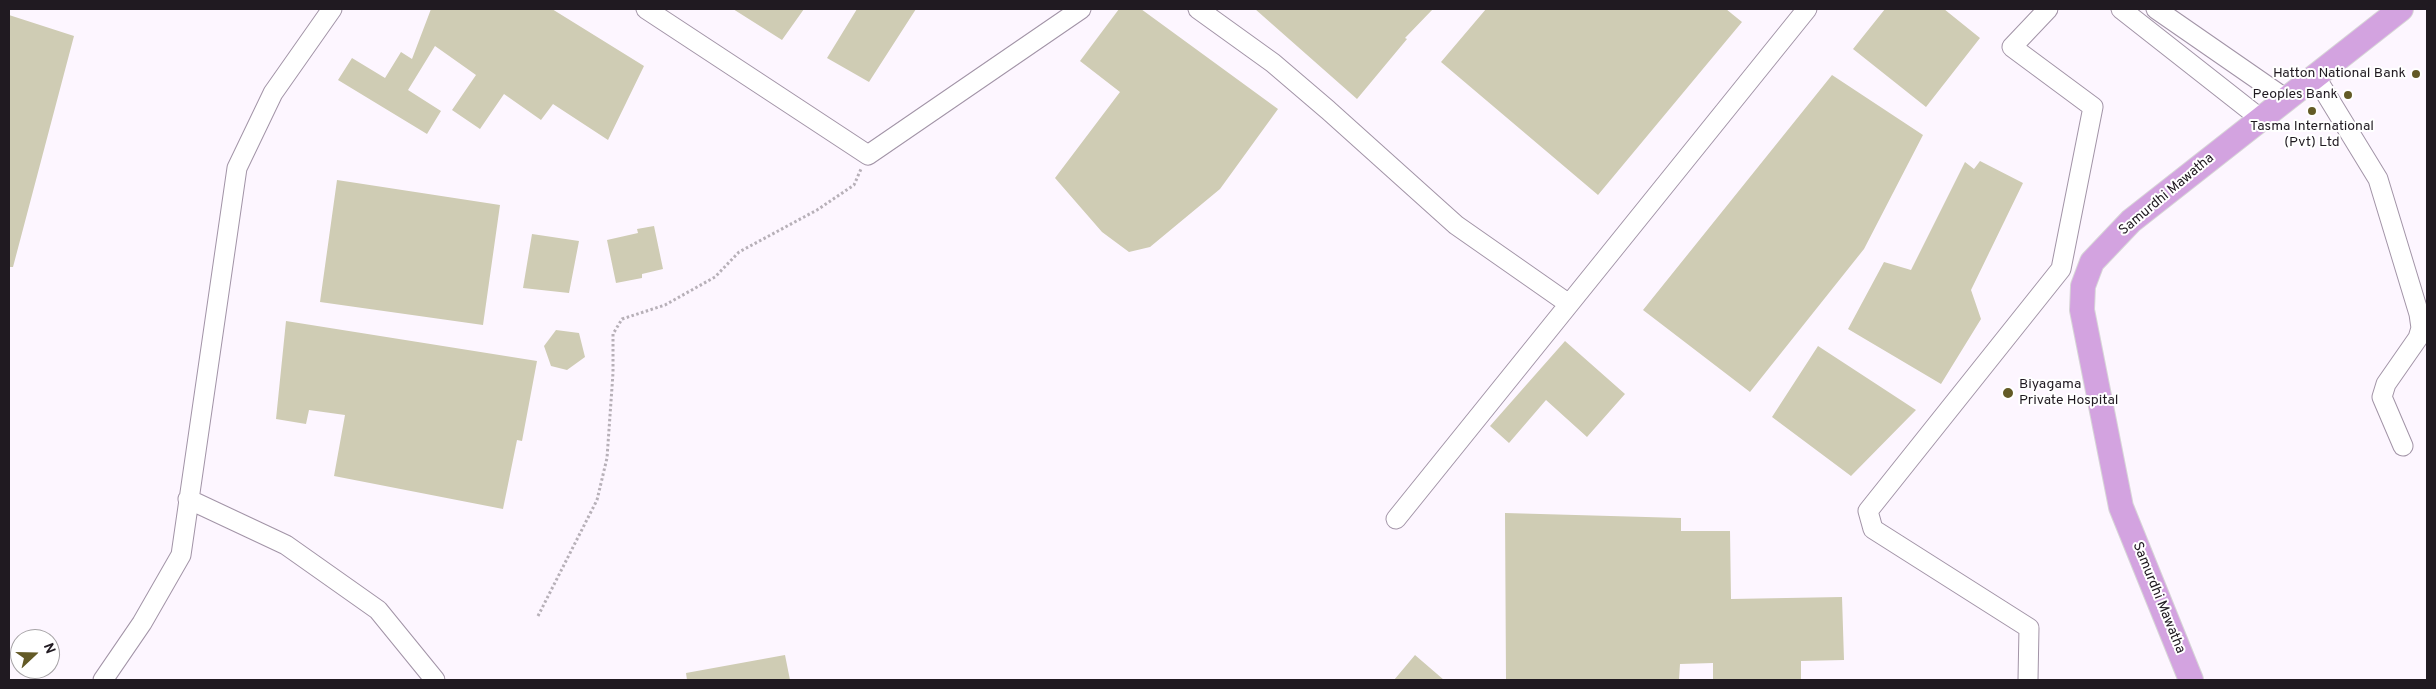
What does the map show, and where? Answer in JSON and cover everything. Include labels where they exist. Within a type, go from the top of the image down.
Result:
[{"type":"main road","name":"Samurdhi Mawatha","points":[[2192,680],[2121,507],[2082,310],[2082,286],[2092,262],[2131,221],[2401,9]]},
{"type":"lane","points":[[103,680],[142,623],[181,555],[237,168],[273,93],[332,9]]},
{"type":"lane","points":[[646,9],[868,155],[1081,9]]},
{"type":"lane","points":[[1198,9],[1273,64],[1328,110],[1456,225],[1568,304]]},
{"type":"lane","points":[[1396,518],[1807,9]]},
{"type":"lane","points":[[2028,680],[2029,628],[1873,529],[1868,511],[2061,269],[2093,107],[2012,48],[2048,9]]},
{"type":"lane","points":[[2121,9],[2261,120]]},
{"type":"lane","points":[[2156,9],[2286,99]]},
{"type":"lane","points":[[2315,76],[2378,179],[2419,314],[2420,328],[2418,338],[2386,384],[2382,397],[2403,446]]},
{"type":"lane","points":[[188,499],[286,545],[378,610],[435,680]]},
{"type":"path","points":[[538,616],[597,500],[607,458],[613,372],[613,334],[622,319],[665,305],[715,277],[740,252],[817,210],[854,185],[868,155]]},
{"type":"building","points":[[431,9],[552,9],[644,66],[608,140],[553,104],[541,120],[504,94],[480,129],[452,110],[476,75],[435,46],[408,90],[441,111],[427,134],[338,80],[352,58],[385,78],[401,52],[412,59]]},
{"type":"building","points":[[733,9],[804,9],[782,40]]},
{"type":"building","points":[[857,9],[916,9],[869,82],[827,58]]},
{"type":"building","points":[[1119,9],[1141,9],[1278,109],[1220,189],[1150,247],[1129,252],[1102,232],[1055,178],[1120,92],[1080,61]]},
{"type":"building","points":[[1255,9],[1433,9],[1405,38],[1407,39],[1357,99]]},
{"type":"building","points":[[1486,9],[1726,9],[1742,22],[1598,195],[1441,62]]},
{"type":"building","points":[[1885,9],[1944,9],[1980,38],[1926,107],[1853,49]]},
{"type":"building","points":[[9,15],[74,36],[13,267],[9,267]]},
{"type":"building","points":[[1832,75],[1923,135],[1864,249],[1750,392],[1643,310]]},
{"type":"building","points":[[1980,161],[2023,183],[1971,290],[1981,319],[1941,384],[1848,329],[1884,262],[1911,270],[1965,162],[1974,169]]},
{"type":"building","points":[[337,180],[500,205],[483,325],[320,302]]},
{"type":"building","points":[[654,226],[663,269],[642,274],[642,278],[616,283],[607,240],[638,233],[637,229]]},
{"type":"building","points":[[532,234],[579,241],[569,293],[523,288]]},
{"type":"building","points":[[286,321],[537,361],[522,441],[517,440],[503,509],[334,476],[345,415],[309,410],[306,424],[276,419]]},
{"type":"building","points":[[556,330],[579,333],[585,357],[567,370],[551,366],[544,346]]},
{"type":"building","points":[[1565,341],[1625,394],[1587,437],[1546,400],[1509,443],[1490,426]]},
{"type":"building","points":[[1818,346],[1916,410],[1851,476],[1772,417]]},
{"type":"building","points":[[1505,513],[1681,518],[1681,531],[1730,531],[1731,599],[1842,597],[1844,660],[1801,661],[1801,680],[1713,680],[1713,663],[1680,664],[1679,680],[1506,680]]},
{"type":"building","points":[[785,655],[790,680],[687,680],[686,673]]},
{"type":"building","points":[[1415,655],[1444,680],[1394,680]]},
{"type":"place","name":"Hatton National Bank","points":[[2416,74]]},
{"type":"place","name":"Peoples Bank","points":[[2348,95]]},
{"type":"place","name":"Tasma International (Pvt) Ltd","points":[[2312,111]]},
{"type":"place","name":"Biyagama Private Hospital","points":[[2008,393]]}]
